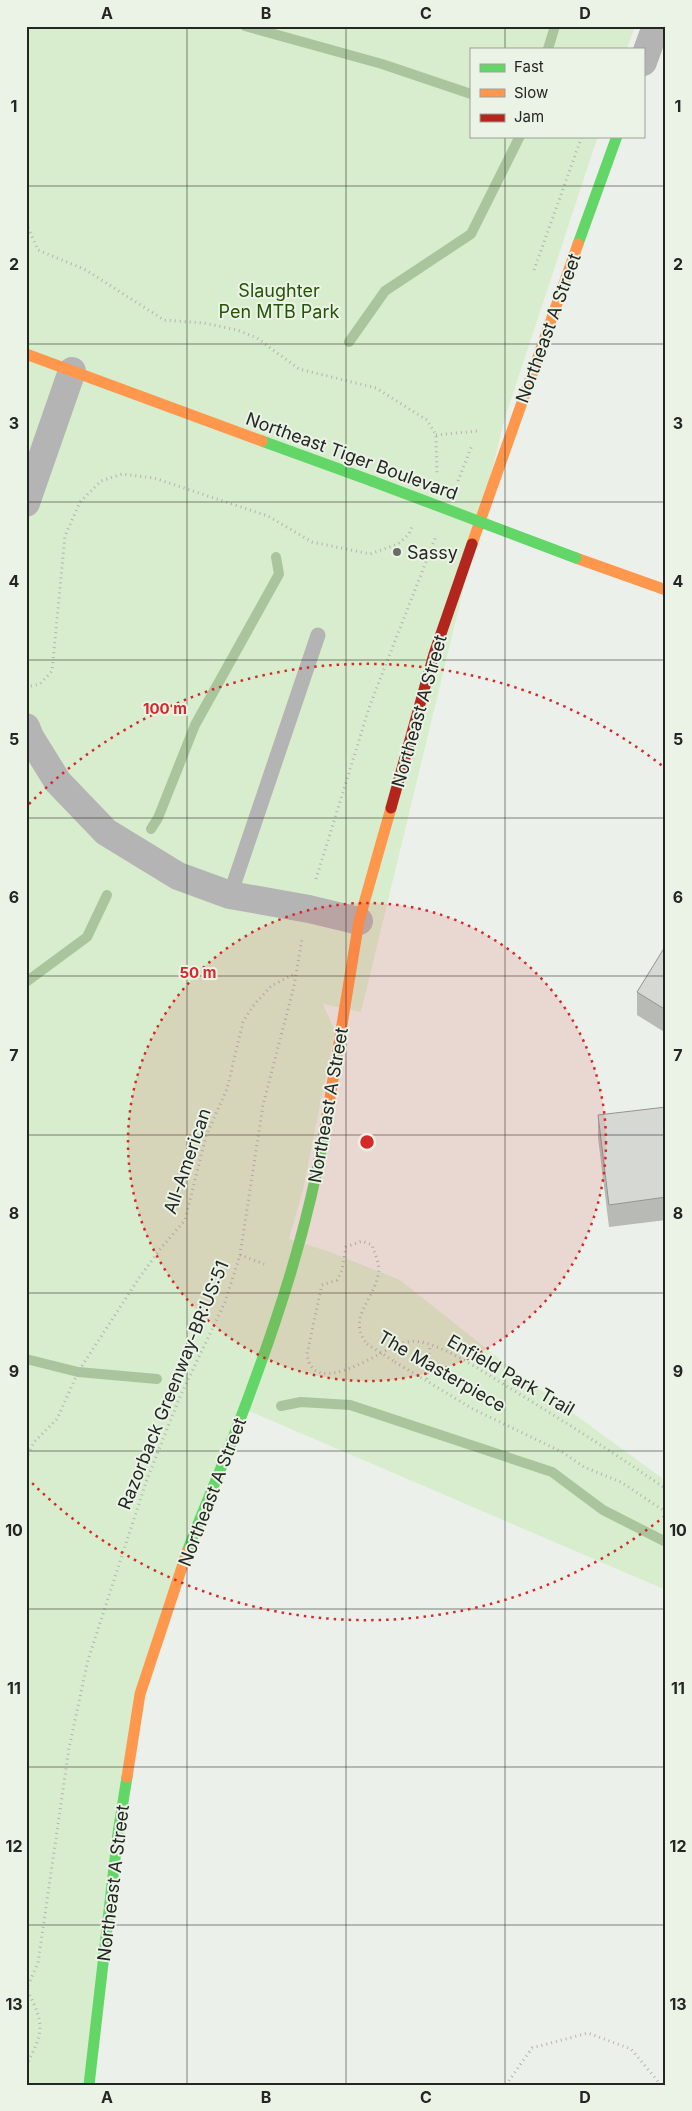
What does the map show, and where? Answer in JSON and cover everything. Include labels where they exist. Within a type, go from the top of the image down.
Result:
[{"type":"street","points":[[644,59],[656,26]]},
{"type":"street","name":"Northeast A Street","points":[[89,2085],[118,1833],[140,1694],[188,1550],[238,1426],[292,1274],[318,1172],[359,921],[434,654],[510,433],[616,138]]},
{"type":"street","name":"Northeast Tiger Boulevard","points":[[26,354],[666,590]]},
{"type":"street","points":[[26,503],[72,371]]},
{"type":"street","points":[[26,727],[30,737],[58,782],[106,832],[178,876],[230,895],[325,912],[359,921]]},
{"type":"lane","points":[[230,895],[318,635]]},
{"type":"path","points":[[457,484],[482,422]]},
{"type":"path","points":[[436,435],[478,431]]},
{"type":"path","points":[[314,884],[370,705],[439,528]]},
{"type":"path","points":[[26,687],[40,684]]},
{"type":"path","name":"Razorback Greenway-BR:US:51","points":[[27,1990],[38,1964],[69,1748],[88,1660],[146,1482],[180,1398],[225,1302],[240,1254],[263,1105],[304,934]]},
{"type":"path","name":"All-American","points":[[26,1459],[34,1442],[57,1419],[87,1359],[145,1270],[185,1220],[206,1136],[228,1089],[243,1022],[253,1006],[271,986],[296,973]]},
{"type":"path","name":"The Masterpiece","points":[[322,1285],[337,1280],[342,1270],[346,1247],[362,1241],[372,1245],[379,1265],[378,1275],[358,1323],[358,1333],[366,1344],[427,1379],[473,1409],[562,1452],[584,1467],[621,1482],[666,1512]]},
{"type":"path","points":[[240,1254],[266,1264]]},
{"type":"path","points":[[316,1283],[322,1285]]},
{"type":"path","name":"Enfield Park Trail","points":[[322,1285],[307,1354],[308,1362],[320,1373],[328,1374],[357,1366],[404,1342],[421,1342],[449,1352],[598,1442],[666,1489]]},
{"type":"path","points":[[427,1379],[430,1346]]},
{"type":"path","points":[[26,2066],[42,2027],[37,2009],[27,1990]]},
{"type":"path","points":[[506,2085],[532,2048],[588,2033],[631,2049],[661,2085]]},
{"type":"green space","name":"Slaughter Pen MTB Park","points":[[26,26],[635,26],[627,48],[470,48],[470,138],[597,138],[504,421],[361,1012],[323,1004],[335,1031],[303,1190],[289,1239],[330,1252],[400,1280],[511,1368],[666,1481],[666,1590],[242,1408],[144,1694],[85,2085],[26,2085]]},
{"type":"building","points":[[666,945],[666,1010],[637,992]]},
{"type":"building","points":[[666,1107],[666,1197],[609,1205],[598,1115]]},
{"type":"waterway","points":[[245,26],[382,64],[470,94]]},
{"type":"waterway","points":[[548,48],[555,26]]},
{"type":"waterway","points":[[349,342],[385,291],[471,234],[519,138]]},
{"type":"waterway","points":[[151,829],[158,818],[195,725],[279,574],[276,557]]},
{"type":"waterway","points":[[26,982],[87,937],[107,895]]},
{"type":"waterway","points":[[26,1359],[78,1372],[157,1379]]},
{"type":"waterway","points":[[281,1406],[301,1402],[350,1405],[552,1472],[603,1510],[666,1542]]},
{"type":"traffic: fast","points":[[578,244],[616,138]]},
{"type":"traffic: fast","points":[[262,441],[372,481]]},
{"type":"traffic: fast","points":[[372,481],[576,558]]},
{"type":"traffic: fast","points":[[187,1552],[265,1352],[300,1241],[325,1128]]},
{"type":"traffic: fast","points":[[89,2085],[118,1833],[127,1777]]},
{"type":"traffic: slow","points":[[472,544],[578,244]]},
{"type":"traffic: slow","points":[[26,354],[262,441]]},
{"type":"traffic: slow","points":[[576,558],[666,590]]},
{"type":"traffic: slow","points":[[325,1128],[359,921],[391,808]]},
{"type":"traffic: slow","points":[[127,1777],[140,1694],[187,1552]]},
{"type":"traffic: jam","points":[[391,808],[434,654],[472,544]]},
{"type":"place","name":"Sassy","points":[[397,552]]}]
